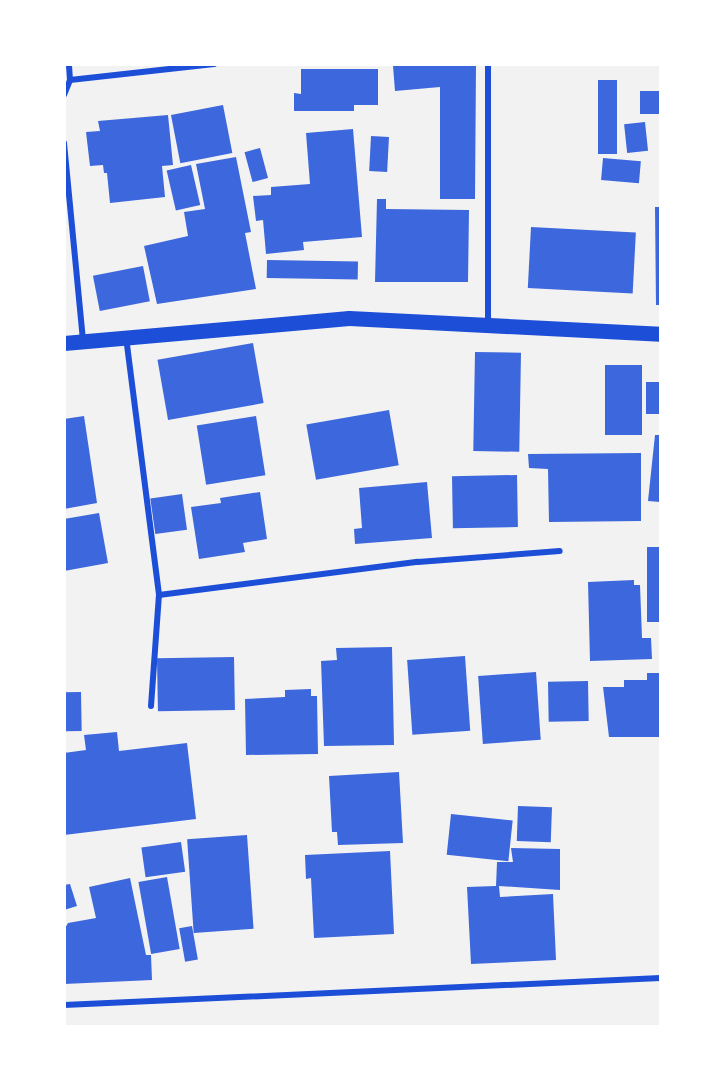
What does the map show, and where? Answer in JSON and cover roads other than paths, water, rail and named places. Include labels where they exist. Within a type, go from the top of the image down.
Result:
[{"type":"main road","points":[[64,343],[349,318],[660,334]]},
{"type":"street","points":[[64,95],[70,80],[69,64]]},
{"type":"street","points":[[70,80],[214,64]]},
{"type":"street","points":[[488,64],[488,325]]},
{"type":"street","points":[[64,143],[84,340]]},
{"type":"street","points":[[126,337],[159,595],[151,706]]},
{"type":"street","points":[[159,595],[418,561],[560,551]]},
{"type":"street","points":[[64,1005],[660,978]]}]
